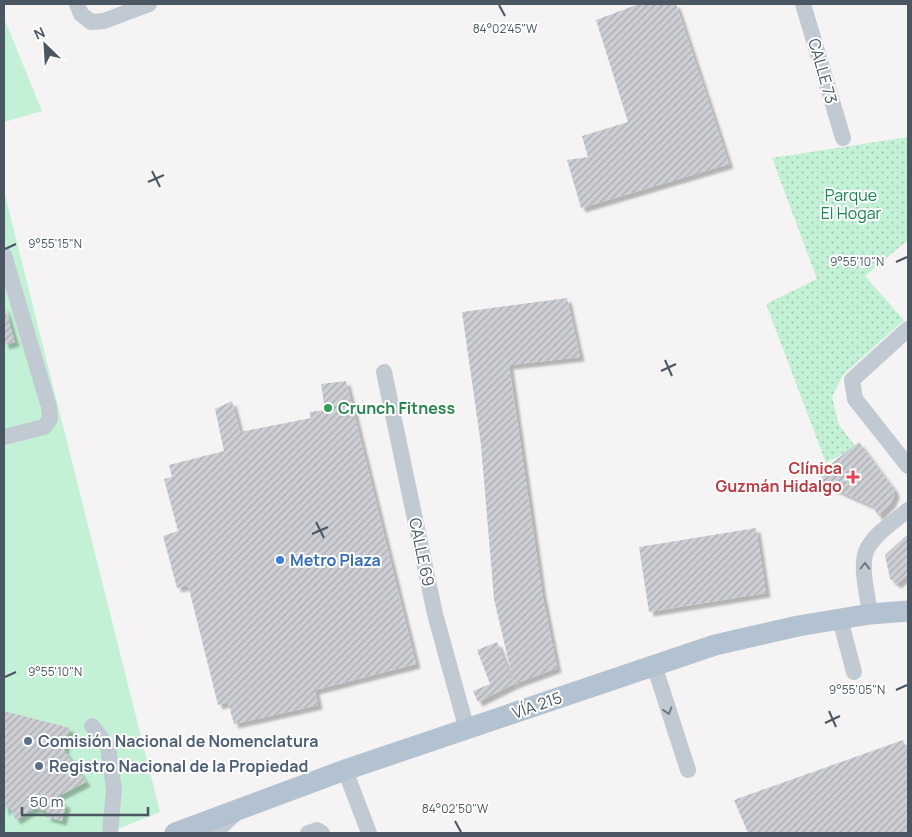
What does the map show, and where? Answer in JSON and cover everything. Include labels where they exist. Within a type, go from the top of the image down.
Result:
[{"type":"main road","name":"VÍA 215","points":[[175,833],[345,770],[715,645],[798,626],[870,614],[908,611]]},
{"type":"street","points":[[77,4],[81,14],[91,22],[104,21],[149,4]]},
{"type":"street","name":"CALLE 73","points":[[803,4],[843,138]]},
{"type":"street","points":[[4,254],[49,407],[50,419],[44,427],[4,437]]},
{"type":"street","points":[[908,329],[852,380],[855,400],[908,466]]},
{"type":"street","name":"CALLE 69","points":[[384,372],[435,614],[467,730]]},
{"type":"street","points":[[870,614],[864,571],[865,553],[876,538],[908,510]]},
{"type":"street","points":[[840,619],[854,672]]},
{"type":"street","points":[[654,665],[688,770]]},
{"type":"street","points":[[92,726],[108,747],[114,789],[110,833]]},
{"type":"street","points":[[345,770],[369,833]]},
{"type":"street","points":[[214,833],[242,808]]},
{"type":"street","points":[[308,833],[317,830],[322,833]]},
{"type":"green space","points":[[4,18],[42,111],[4,122]]},
{"type":"green space","name":"Parque El Hogar","points":[[908,137],[908,240],[865,276],[904,320],[843,375],[832,397],[839,425],[856,447],[826,463],[766,304],[817,279],[772,158]]},
{"type":"green space","points":[[4,191],[160,812],[108,833],[4,833]]},
{"type":"building","points":[[639,4],[676,4],[729,164],[581,208],[567,160],[588,157],[582,136],[628,122],[596,20]]},
{"type":"building","points":[[567,298],[580,357],[509,365],[542,593],[557,668],[514,684],[494,599],[481,445],[462,312]]},
{"type":"building","points":[[4,305],[15,342],[4,345]]},
{"type":"building","name":"Metro Plaza","points":[[346,381],[416,664],[315,690],[318,705],[234,724],[228,702],[218,705],[188,585],[177,588],[163,536],[178,531],[164,479],[172,477],[169,465],[224,451],[215,409],[232,401],[240,432],[311,418],[309,412],[325,410],[321,384]]},
{"type":"building","name":"Clínica Guzmán Hidalgo","points":[[859,442],[894,489],[895,494],[891,503],[878,516],[873,506],[818,482],[831,464]]},
{"type":"building","points":[[756,528],[766,593],[649,612],[639,547]]},
{"type":"building","points":[[908,534],[908,574],[897,584],[890,579],[885,555]]},
{"type":"building","points":[[497,642],[514,684],[478,702],[473,691],[490,684],[477,650]]},
{"type":"building","name":"Registro Nacional de la Propiedad","points":[[4,711],[70,728],[64,750],[86,782],[55,798],[66,804],[62,821],[46,817],[48,812],[35,808],[16,820],[9,806],[4,812]]},
{"type":"building","points":[[903,740],[908,752],[908,833],[748,833],[734,800]]},
{"type":"place","name":"Crunch Fitness","points":[[328,408]]},
{"type":"place","name":"Clínica Guzmán Hidalgo","points":[[853,477]]},
{"type":"place","name":"Metro Plaza","points":[[280,560]]},
{"type":"place","name":"Comisión Nacional de Nomenclatura","points":[[28,741]]},
{"type":"place","name":"Registro Nacional de la Propiedad","points":[[39,766]]}]
